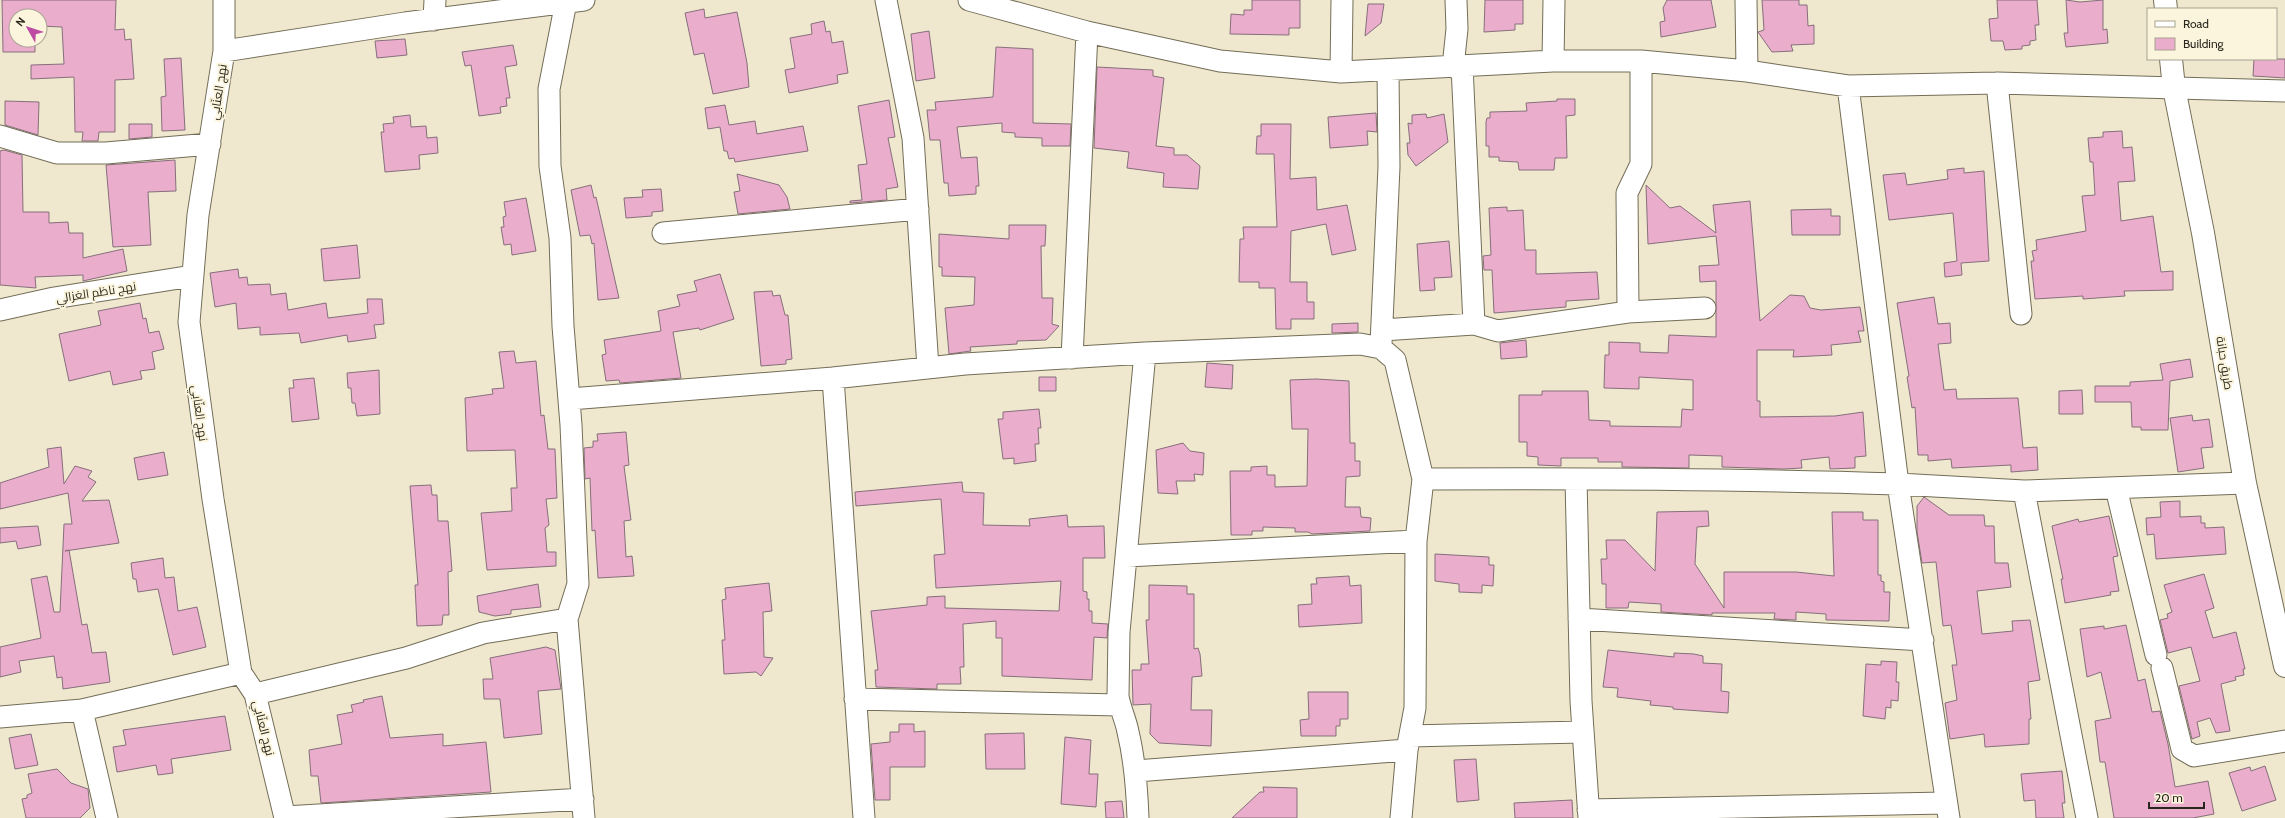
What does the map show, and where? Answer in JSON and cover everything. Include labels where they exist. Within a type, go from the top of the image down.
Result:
[{"type":"street","name":"نهج العنّابي","points":[[224,0],[224,51],[198,215],[189,322],[198,397],[241,673],[255,694],[285,817]]},
{"type":"street","points":[[886,0],[913,138],[928,368]]},
{"type":"street","points":[[969,0],[1087,32],[1220,61],[1341,72],[1553,61],[1640,61],[1747,71],[1848,86],[1997,83],[2285,91]]},
{"type":"street","points":[[1341,72],[1342,0]]},
{"type":"street","points":[[1456,0],[1458,66],[1474,324]]},
{"type":"street","points":[[1553,61],[1554,0]]},
{"type":"street","points":[[1746,0],[1747,71]]},
{"type":"street","points":[[224,51],[435,10],[576,1],[549,89],[550,166],[560,238],[563,326],[570,399],[578,584],[567,619],[583,809],[285,817]]},
{"type":"street","points":[[1072,358],[1087,32]]},
{"type":"street","name":"طريق حبانة","points":[[2171,60],[2174,88],[2205,241],[2245,483],[2285,666]]},
{"type":"street","points":[[1628,312],[1627,192],[1641,164],[1640,61]]},
{"type":"street","points":[[1388,70],[1389,167],[1381,339],[1395,360],[1423,479],[1416,541],[1415,708],[1409,743],[1401,818]]},
{"type":"street","points":[[1997,83],[2020,314]]},
{"type":"street","points":[[1576,478],[1583,732],[1589,814],[1947,810],[1923,640],[1898,484],[1848,86]]},
{"type":"street","points":[[0,136],[57,153],[106,153],[210,144]]},
{"type":"street","points":[[663,233],[918,209]]},
{"type":"street","name":"نهج ناظم الغزالي","points":[[0,310],[54,298],[192,276]]},
{"type":"street","points":[[570,399],[833,378],[928,368],[1144,353],[1360,344],[1381,339],[1474,324],[1498,331],[1628,312],[1705,308]]},
{"type":"street","points":[[1138,818],[1136,771],[1128,730],[1119,705],[1119,632],[1144,353]]},
{"type":"street","points":[[833,378],[864,818]]},
{"type":"street","points":[[1423,479],[1739,479],[1898,484],[2024,491],[2245,483]]},
{"type":"street","points":[[2116,488],[2182,750],[2194,756],[2285,741]]},
{"type":"street","points":[[2024,491],[2087,818]]},
{"type":"street","points":[[1127,556],[1416,541]]},
{"type":"street","points":[[255,694],[406,658],[483,633],[567,619]]},
{"type":"street","points":[[1579,619],[1923,640]]},
{"type":"street","points":[[0,717],[82,710],[241,673]]},
{"type":"street","points":[[855,699],[1119,705]]},
{"type":"street","points":[[82,710],[107,818]]},
{"type":"street","points":[[1136,771],[1409,743],[1583,732]]},
{"type":"building","points":[[2,0],[116,0],[115,30],[124,29],[125,40],[131,39],[134,79],[115,80],[115,132],[99,132],[98,141],[82,141],[83,132],[75,132],[74,77],[31,79],[31,65],[64,64],[62,27],[48,26],[48,8],[8,8],[8,48],[35,48],[35,52],[3,52]]},
{"type":"building","points":[[1252,0],[1300,0],[1300,28],[1289,28],[1289,35],[1230,34],[1231,14],[1244,15],[1244,10],[1252,10]]},
{"type":"building","points":[[1485,0],[1523,0],[1523,24],[1515,24],[1515,30],[1484,32]]},
{"type":"building","points":[[1667,0],[1711,0],[1716,27],[1661,37],[1660,22],[1665,21],[1663,8]]},
{"type":"building","points":[[1762,0],[1799,0],[1799,5],[1807,5],[1808,26],[1814,25],[1814,44],[1791,45],[1793,51],[1772,52],[1758,32],[1764,30]]},
{"type":"building","points":[[1997,0],[2037,0],[2039,25],[2035,25],[2036,40],[2030,41],[2030,45],[2022,46],[2022,49],[2005,50],[2003,41],[1991,41],[1989,19],[1998,18]]},
{"type":"building","points":[[2066,0],[2080,2],[2103,0],[2103,30],[2107,29],[2108,43],[2066,47],[2064,33],[2068,33]]},
{"type":"building","points":[[1368,4],[1384,4],[1381,23],[1365,36]]},
{"type":"building","points":[[704,9],[705,18],[737,12],[747,63],[749,87],[713,94],[704,53],[694,55],[685,13]]},
{"type":"building","points":[[824,21],[826,32],[830,31],[832,43],[843,41],[848,73],[837,75],[838,83],[789,93],[785,70],[795,68],[790,38],[812,34],[811,24]]},
{"type":"building","points":[[929,31],[935,78],[916,81],[911,34]]},
{"type":"building","points":[[405,39],[407,55],[377,58],[375,41]]},
{"type":"building","points":[[513,45],[517,65],[505,67],[510,98],[506,98],[507,106],[500,107],[501,113],[479,116],[471,65],[465,66],[462,52]]},
{"type":"building","points":[[996,47],[1033,49],[1033,123],[1071,124],[1070,146],[1042,146],[1042,138],[1015,137],[1015,133],[1002,132],[1002,123],[957,127],[961,158],[977,157],[979,186],[976,186],[976,194],[949,196],[948,183],[944,183],[940,140],[930,140],[927,110],[936,110],[935,102],[993,97]]},
{"type":"building","points":[[181,58],[185,130],[162,131],[161,97],[166,96],[164,59]]},
{"type":"building","points":[[2285,59],[2285,78],[2253,76],[2254,60]]},
{"type":"building","points":[[1097,67],[1153,70],[1153,76],[1164,78],[1156,146],[1174,148],[1174,155],[1187,155],[1200,166],[1198,189],[1163,187],[1164,173],[1127,168],[1129,152],[1094,148]]},
{"type":"building","points":[[1557,99],[1575,99],[1575,115],[1566,116],[1567,158],[1555,158],[1554,170],[1519,170],[1518,162],[1499,161],[1499,157],[1489,157],[1489,146],[1486,146],[1486,122],[1487,118],[1490,118],[1490,112],[1527,111],[1526,103],[1557,101]]},
{"type":"building","points":[[889,100],[895,137],[888,138],[898,187],[886,189],[887,200],[850,203],[850,201],[862,200],[858,165],[867,164],[858,106]]},
{"type":"building","points":[[5,101],[39,102],[38,135],[5,125]]},
{"type":"building","points":[[725,105],[729,125],[755,121],[757,134],[803,126],[808,151],[735,162],[734,158],[729,159],[727,151],[724,151],[720,127],[708,129],[705,108]]},
{"type":"building","points":[[1376,113],[1377,132],[1367,131],[1368,145],[1330,148],[1328,117]]},
{"type":"building","points":[[1426,114],[1427,118],[1444,114],[1448,142],[1416,166],[1408,155],[1407,143],[1410,143],[1408,123],[1412,124],[1412,115]]},
{"type":"building","points":[[410,115],[411,127],[426,126],[427,138],[437,137],[438,153],[419,155],[420,169],[385,172],[381,132],[384,132],[383,124],[394,123],[393,117]]},
{"type":"building","points":[[129,124],[152,124],[152,137],[129,139]]},
{"type":"building","points":[[1261,124],[1291,124],[1290,179],[1316,177],[1317,210],[1347,205],[1356,250],[1332,255],[1326,224],[1291,231],[1290,282],[1307,282],[1307,302],[1314,302],[1314,319],[1291,319],[1291,329],[1276,329],[1275,288],[1259,288],[1259,282],[1239,282],[1240,239],[1244,239],[1243,227],[1277,227],[1274,154],[1256,154],[1257,136],[1261,136]]},
{"type":"building","points":[[2122,131],[2123,148],[2132,147],[2135,181],[2118,182],[2121,221],[2153,216],[2161,272],[2173,271],[2173,290],[2124,291],[2125,296],[2083,299],[2083,296],[2035,299],[2031,261],[2034,261],[2032,251],[2037,250],[2036,240],[2086,231],[2082,196],[2095,195],[2093,162],[2090,162],[2088,138],[2103,137],[2103,132]]},
{"type":"building","points":[[4,150],[22,155],[23,212],[49,212],[49,223],[68,222],[69,233],[83,233],[83,258],[123,249],[127,271],[83,281],[83,275],[35,277],[36,288],[0,285],[0,151]]},
{"type":"building","points":[[175,160],[176,191],[148,192],[151,245],[113,247],[106,165]]},
{"type":"building","points":[[1964,168],[1964,173],[1984,171],[1989,261],[1961,263],[1962,275],[1945,277],[1944,263],[1957,261],[1953,213],[1889,220],[1883,175],[1905,173],[1907,185],[1948,179],[1947,170]]},
{"type":"building","points":[[737,174],[779,185],[787,197],[790,209],[738,214],[734,192],[740,191]]},
{"type":"building","points":[[591,185],[594,198],[596,197],[619,298],[598,300],[594,243],[592,244],[590,235],[580,236],[571,190]]},
{"type":"building","points":[[1646,185],[1670,208],[1680,206],[1716,233],[1713,205],[1750,201],[1760,321],[1790,295],[1804,296],[1810,308],[1821,310],[1860,307],[1864,331],[1858,331],[1861,342],[1831,345],[1832,355],[1793,357],[1794,350],[1757,350],[1757,401],[1760,401],[1760,417],[1835,416],[1863,412],[1866,456],[1855,457],[1855,468],[1830,469],[1829,457],[1801,460],[1802,468],[1784,469],[1722,467],[1722,456],[1689,455],[1689,468],[1622,467],[1622,462],[1598,462],[1598,458],[1561,458],[1561,466],[1538,465],[1538,457],[1527,456],[1527,442],[1519,442],[1519,395],[1542,395],[1542,391],[1588,391],[1589,420],[1610,421],[1610,426],[1681,427],[1682,409],[1693,410],[1693,380],[1639,377],[1639,389],[1604,388],[1605,355],[1609,355],[1609,342],[1640,343],[1640,352],[1668,353],[1669,335],[1716,337],[1716,281],[1700,282],[1699,266],[1719,265],[1716,236],[1648,244]]},
{"type":"building","points":[[661,189],[663,211],[652,212],[652,216],[626,218],[624,198],[643,197],[642,190]]},
{"type":"building","points":[[526,198],[536,251],[512,255],[511,244],[504,245],[501,227],[504,227],[503,217],[506,216],[504,202]]},
{"type":"building","points":[[1507,207],[1507,211],[1523,210],[1525,250],[1536,250],[1536,274],[1597,272],[1599,299],[1566,301],[1566,307],[1494,313],[1492,270],[1484,270],[1483,256],[1491,255],[1489,208]]},
{"type":"building","points":[[1831,209],[1831,216],[1840,216],[1840,235],[1792,235],[1791,210]]},
{"type":"building","points":[[1009,225],[1046,225],[1045,246],[1041,246],[1042,298],[1053,298],[1052,324],[1059,326],[1046,340],[1017,341],[1017,344],[970,347],[971,351],[949,354],[945,308],[974,305],[975,277],[942,276],[942,267],[939,267],[939,234],[1009,239]]},
{"type":"building","points":[[1449,241],[1452,277],[1434,278],[1435,290],[1420,291],[1417,244]]},
{"type":"building","points":[[357,245],[360,278],[324,281],[321,249]]},
{"type":"building","points":[[238,269],[239,278],[247,277],[248,285],[270,284],[271,295],[286,293],[288,310],[326,303],[328,318],[368,313],[367,299],[382,299],[384,324],[374,325],[376,338],[348,342],[347,335],[301,343],[299,333],[260,335],[260,327],[238,329],[236,303],[215,307],[210,273]]},
{"type":"building","points":[[720,274],[734,319],[700,330],[699,328],[673,332],[681,378],[620,383],[619,380],[606,381],[602,355],[606,354],[604,340],[661,331],[658,311],[680,306],[677,295],[697,291],[694,281]]},
{"type":"building","points":[[772,291],[773,296],[780,295],[785,315],[788,315],[792,359],[786,360],[786,364],[761,366],[754,292]]},
{"type":"building","points":[[1934,297],[1938,324],[1950,323],[1951,343],[1938,344],[1944,390],[1956,389],[1957,399],[2018,398],[2023,448],[2037,447],[2038,470],[2011,472],[2011,465],[1952,468],[1951,459],[1928,461],[1928,455],[1918,455],[1915,407],[1912,408],[1907,377],[1909,376],[1897,303]]},
{"type":"building","points":[[140,303],[143,319],[146,318],[149,333],[159,331],[164,349],[152,352],[155,369],[140,371],[142,379],[113,385],[110,371],[69,381],[59,334],[101,325],[98,311]]},
{"type":"building","points":[[1358,323],[1358,332],[1332,333],[1332,324]]},
{"type":"building","points":[[1526,340],[1527,357],[1501,359],[1500,343]]},
{"type":"building","points":[[514,351],[516,363],[536,361],[541,416],[544,415],[548,449],[555,449],[557,498],[546,499],[549,525],[545,528],[547,552],[556,552],[556,566],[487,570],[481,513],[512,511],[511,488],[517,488],[515,450],[467,451],[465,398],[493,394],[492,389],[504,388],[499,352]]},
{"type":"building","points":[[2190,359],[2193,377],[2170,381],[2168,430],[2141,430],[2141,427],[2132,427],[2131,402],[2095,402],[2095,386],[2130,386],[2130,382],[2163,380],[2160,364]]},
{"type":"building","points":[[1207,363],[1233,365],[1232,389],[1205,387]]},
{"type":"building","points":[[379,370],[380,414],[357,416],[355,403],[352,403],[351,388],[348,388],[347,373]]},
{"type":"building","points":[[1039,377],[1056,377],[1056,391],[1039,391]]},
{"type":"building","points":[[314,378],[319,419],[292,422],[289,388],[294,388],[293,380]]},
{"type":"building","points":[[1316,379],[1349,381],[1350,443],[1355,443],[1355,461],[1360,461],[1360,476],[1346,477],[1345,507],[1360,507],[1361,517],[1371,518],[1370,531],[1312,534],[1308,532],[1295,532],[1295,528],[1263,527],[1263,531],[1252,531],[1252,535],[1231,535],[1230,471],[1251,471],[1251,467],[1267,466],[1267,475],[1275,475],[1275,487],[1307,486],[1308,429],[1292,429],[1290,380]]},
{"type":"building","points":[[2082,390],[2083,414],[2059,414],[2059,391]]},
{"type":"building","points":[[1039,409],[1041,428],[1038,428],[1039,444],[1035,444],[1036,461],[1014,464],[1014,458],[1003,459],[998,419],[1003,419],[1003,412]]},
{"type":"building","points":[[2192,415],[2193,421],[2209,419],[2213,447],[2201,448],[2204,468],[2178,472],[2170,418]]},
{"type":"building","points":[[626,432],[629,465],[624,466],[631,520],[624,521],[626,557],[632,556],[634,576],[598,578],[595,530],[592,531],[590,478],[585,479],[584,448],[593,447],[593,441],[598,441],[597,434]]},
{"type":"building","points":[[1183,443],[1190,451],[1204,453],[1203,475],[1194,474],[1195,481],[1176,481],[1178,494],[1158,493],[1156,450]]},
{"type":"building","points":[[61,447],[64,484],[75,466],[92,471],[88,477],[96,482],[82,501],[109,500],[119,543],[69,550],[82,625],[87,624],[92,653],[106,652],[110,682],[63,689],[62,677],[57,678],[54,656],[19,661],[21,672],[0,677],[0,647],[41,638],[31,579],[47,576],[54,612],[60,612],[64,524],[72,524],[68,493],[0,509],[0,483],[49,467],[47,449]]},
{"type":"building","points":[[164,452],[168,475],[138,480],[134,458]]},
{"type":"building","points":[[962,482],[963,492],[984,493],[983,525],[1030,526],[1029,519],[1067,515],[1068,527],[1104,526],[1105,558],[1083,558],[1083,591],[1087,592],[1087,599],[1089,599],[1089,611],[1092,611],[1092,623],[1108,624],[1107,638],[1094,637],[1092,680],[1002,676],[1002,638],[996,638],[996,621],[963,624],[964,667],[960,667],[961,684],[937,684],[937,689],[876,687],[875,670],[878,670],[871,611],[927,605],[927,597],[945,596],[945,608],[1059,611],[1061,581],[936,588],[934,555],[945,554],[941,499],[856,506],[855,492]]},
{"type":"building","points":[[431,485],[432,495],[437,495],[438,521],[448,521],[452,571],[448,572],[449,615],[443,615],[442,625],[417,626],[415,585],[418,585],[410,486]]},
{"type":"building","points":[[1924,497],[1949,515],[1984,515],[1985,526],[1994,526],[1995,563],[2008,563],[2011,587],[1977,591],[1982,634],[2013,631],[2012,621],[2030,620],[2040,680],[2028,682],[2031,719],[2029,719],[2029,744],[1985,747],[1984,734],[1950,739],[1945,703],[1957,700],[1952,665],[1957,665],[1951,625],[1943,626],[1936,562],[1922,563],[1917,532],[1917,506]]},
{"type":"building","points":[[2180,501],[2180,517],[2201,516],[2201,523],[2205,523],[2205,528],[2224,527],[2226,554],[2156,559],[2154,534],[2147,535],[2146,518],[2161,517],[2160,502]]},
{"type":"building","points":[[1708,511],[1709,526],[1697,527],[1695,564],[1724,608],[1724,572],[1796,572],[1834,576],[1832,512],[1863,512],[1863,520],[1878,520],[1878,575],[1881,575],[1881,581],[1884,582],[1884,592],[1890,592],[1889,621],[1826,620],[1826,614],[1796,612],[1796,620],[1774,619],[1775,613],[1712,613],[1712,615],[1661,612],[1661,604],[1629,602],[1628,608],[1606,608],[1606,584],[1602,584],[1601,559],[1607,559],[1606,540],[1625,540],[1655,571],[1657,512]]},
{"type":"building","points":[[2109,516],[2118,556],[2113,557],[2119,591],[2110,592],[2111,595],[2065,603],[2061,579],[2063,579],[2052,526],[2078,519],[2079,522]]},
{"type":"building","points":[[38,526],[41,545],[18,549],[16,541],[0,543],[0,528]]},
{"type":"building","points":[[1435,554],[1489,557],[1489,565],[1494,565],[1493,586],[1482,585],[1482,593],[1459,592],[1459,584],[1435,581]]},
{"type":"building","points":[[163,558],[165,578],[174,577],[178,611],[197,607],[206,647],[173,655],[158,589],[138,592],[136,579],[133,579],[131,563]]},
{"type":"building","points":[[2204,574],[2214,608],[2205,611],[2213,638],[2236,632],[2245,669],[2243,669],[2244,675],[2235,677],[2236,680],[2221,684],[2230,731],[2216,733],[2210,718],[2197,722],[2200,736],[2192,739],[2179,686],[2200,681],[2191,647],[2168,653],[2160,620],[2168,618],[2167,614],[2172,612],[2164,585]]},
{"type":"building","points":[[1349,576],[1350,586],[1361,585],[1362,623],[1299,627],[1298,605],[1312,604],[1311,584],[1317,584],[1316,578]]},
{"type":"building","points":[[769,583],[772,611],[763,612],[764,657],[773,658],[761,676],[756,672],[724,674],[722,640],[725,640],[722,600],[726,599],[725,588]]},
{"type":"building","points":[[538,584],[541,607],[511,610],[511,614],[495,616],[479,612],[477,596]]},
{"type":"building","points":[[1149,585],[1187,586],[1187,594],[1194,594],[1194,649],[1198,648],[1200,654],[1202,676],[1192,677],[1191,710],[1212,710],[1211,746],[1159,743],[1150,734],[1151,704],[1133,705],[1132,670],[1141,670],[1141,664],[1149,664],[1146,620],[1149,620]]},
{"type":"building","points":[[2126,625],[2138,681],[2145,679],[2152,712],[2160,711],[2168,744],[2175,787],[2208,781],[2214,814],[2193,818],[2114,818],[2105,762],[2100,762],[2095,721],[2111,718],[2101,672],[2087,677],[2080,629],[2104,626],[2104,629]]},
{"type":"building","points":[[546,647],[555,650],[561,689],[538,691],[542,734],[504,738],[500,699],[484,699],[483,679],[493,679],[490,658]]},
{"type":"building","points":[[1608,650],[1674,657],[1674,653],[1694,654],[1703,656],[1703,663],[1722,664],[1721,691],[1729,692],[1728,713],[1673,709],[1673,707],[1650,705],[1651,701],[1617,697],[1618,688],[1603,687]]},
{"type":"building","points":[[1881,661],[1897,662],[1896,682],[1899,682],[1898,701],[1891,700],[1891,708],[1886,707],[1885,719],[1863,716],[1866,664],[1881,665]]},
{"type":"building","points":[[1308,692],[1348,692],[1348,719],[1340,719],[1340,726],[1336,726],[1336,736],[1301,736],[1300,720],[1309,719]]},
{"type":"building","points":[[382,696],[390,738],[443,734],[443,746],[486,742],[491,792],[321,803],[318,776],[311,776],[309,750],[342,744],[337,715],[353,712],[351,705],[364,702],[363,700]]},
{"type":"building","points":[[225,716],[231,750],[171,759],[173,773],[158,775],[156,765],[117,772],[113,747],[126,745],[123,730]]},
{"type":"building","points":[[899,724],[914,724],[914,732],[925,731],[925,767],[890,767],[890,800],[875,800],[871,744],[890,742],[890,732],[899,732]]},
{"type":"building","points":[[1024,733],[1025,769],[986,769],[985,734]]},
{"type":"building","points":[[31,734],[38,765],[15,769],[9,738]]},
{"type":"building","points":[[1065,737],[1091,740],[1089,774],[1098,774],[1096,807],[1061,804]]},
{"type":"building","points":[[1476,759],[1479,800],[1457,802],[1454,760]]},
{"type":"building","points":[[2265,766],[2276,800],[2242,811],[2229,773],[2250,767],[2251,771]]},
{"type":"building","points":[[57,769],[71,783],[88,789],[90,808],[80,818],[26,818],[22,799],[27,798],[27,795],[32,793],[28,774]]},
{"type":"building","points":[[2062,771],[2065,803],[2062,803],[2064,818],[2036,818],[2035,800],[2024,801],[2021,774]]},
{"type":"building","points":[[1263,787],[1297,788],[1297,818],[1232,818],[1260,792],[1264,792]]},
{"type":"building","points":[[1572,800],[1573,818],[1515,818],[1514,803]]},
{"type":"building","points":[[1122,801],[1124,818],[1106,818],[1105,802]]}]
